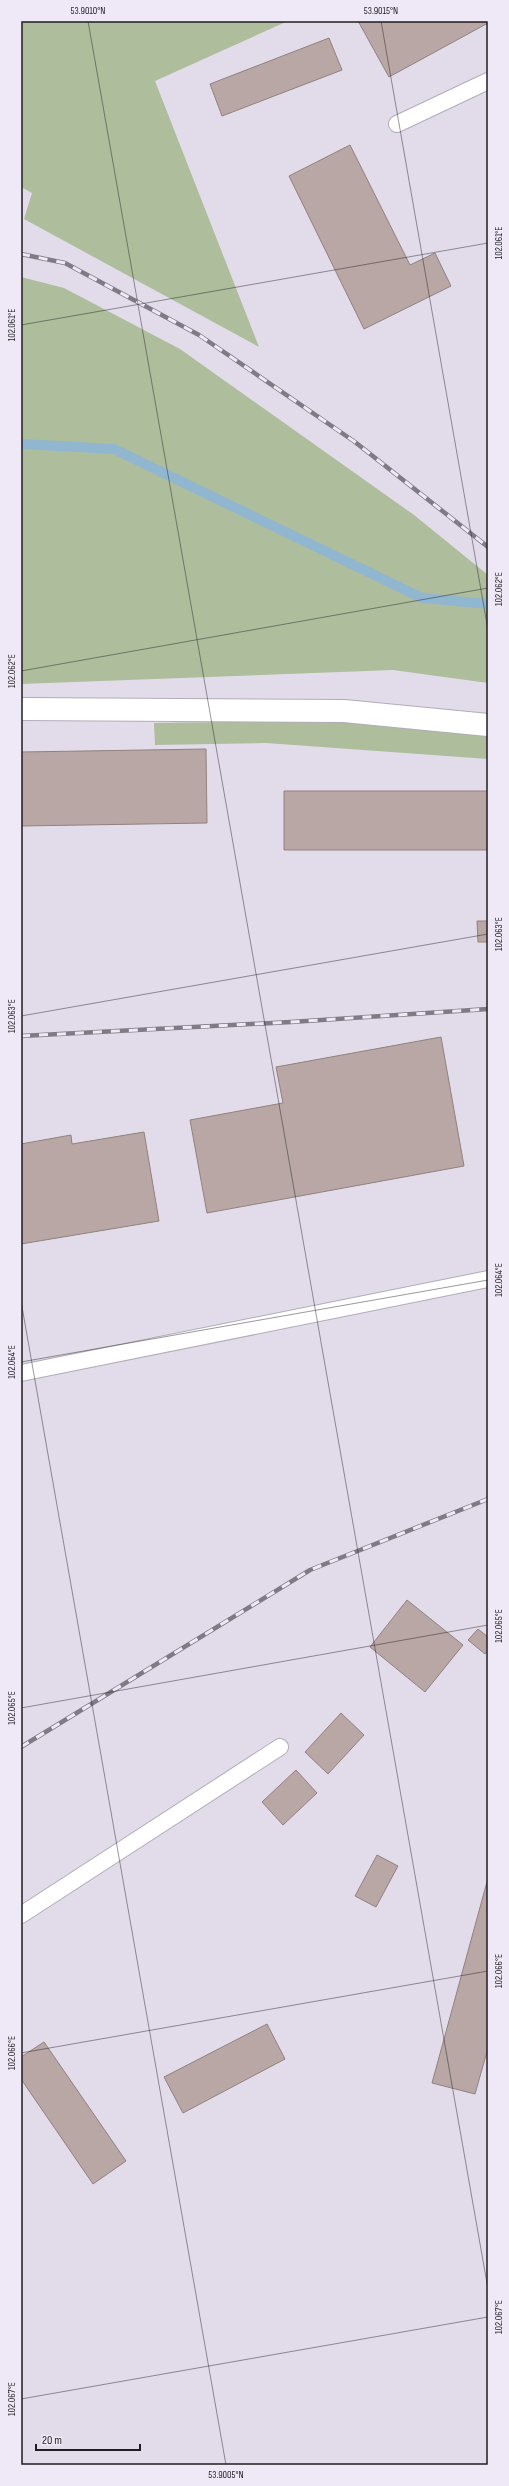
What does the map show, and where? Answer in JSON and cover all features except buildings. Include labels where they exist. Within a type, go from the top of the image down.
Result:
[{"type":"street","points":[[21,709],[344,711],[488,725]]},
{"type":"lane","points":[[397,124],[488,81]]},
{"type":"lane","points":[[21,1373],[488,1279]]},
{"type":"lane","points":[[21,1915],[280,1748]]},
{"type":"green space","points":[[21,21],[288,21],[155,81],[259,347],[24,219],[32,193],[21,187]]},
{"type":"green space","points":[[21,277],[64,288],[180,349],[414,515],[488,575],[488,683],[393,670],[21,684]]},
{"type":"green space","points":[[349,720],[488,725],[488,759],[266,743],[155,745],[154,723]]},
{"type":"waterway","points":[[21,444],[114,449],[422,598],[488,604]]},
{"type":"railway","points":[[21,254],[65,263],[199,335],[355,442],[488,547]]},
{"type":"railway","points":[[21,1036],[291,1022],[488,1009]]},
{"type":"railway","points":[[21,1747],[310,1570],[488,1499]]}]
